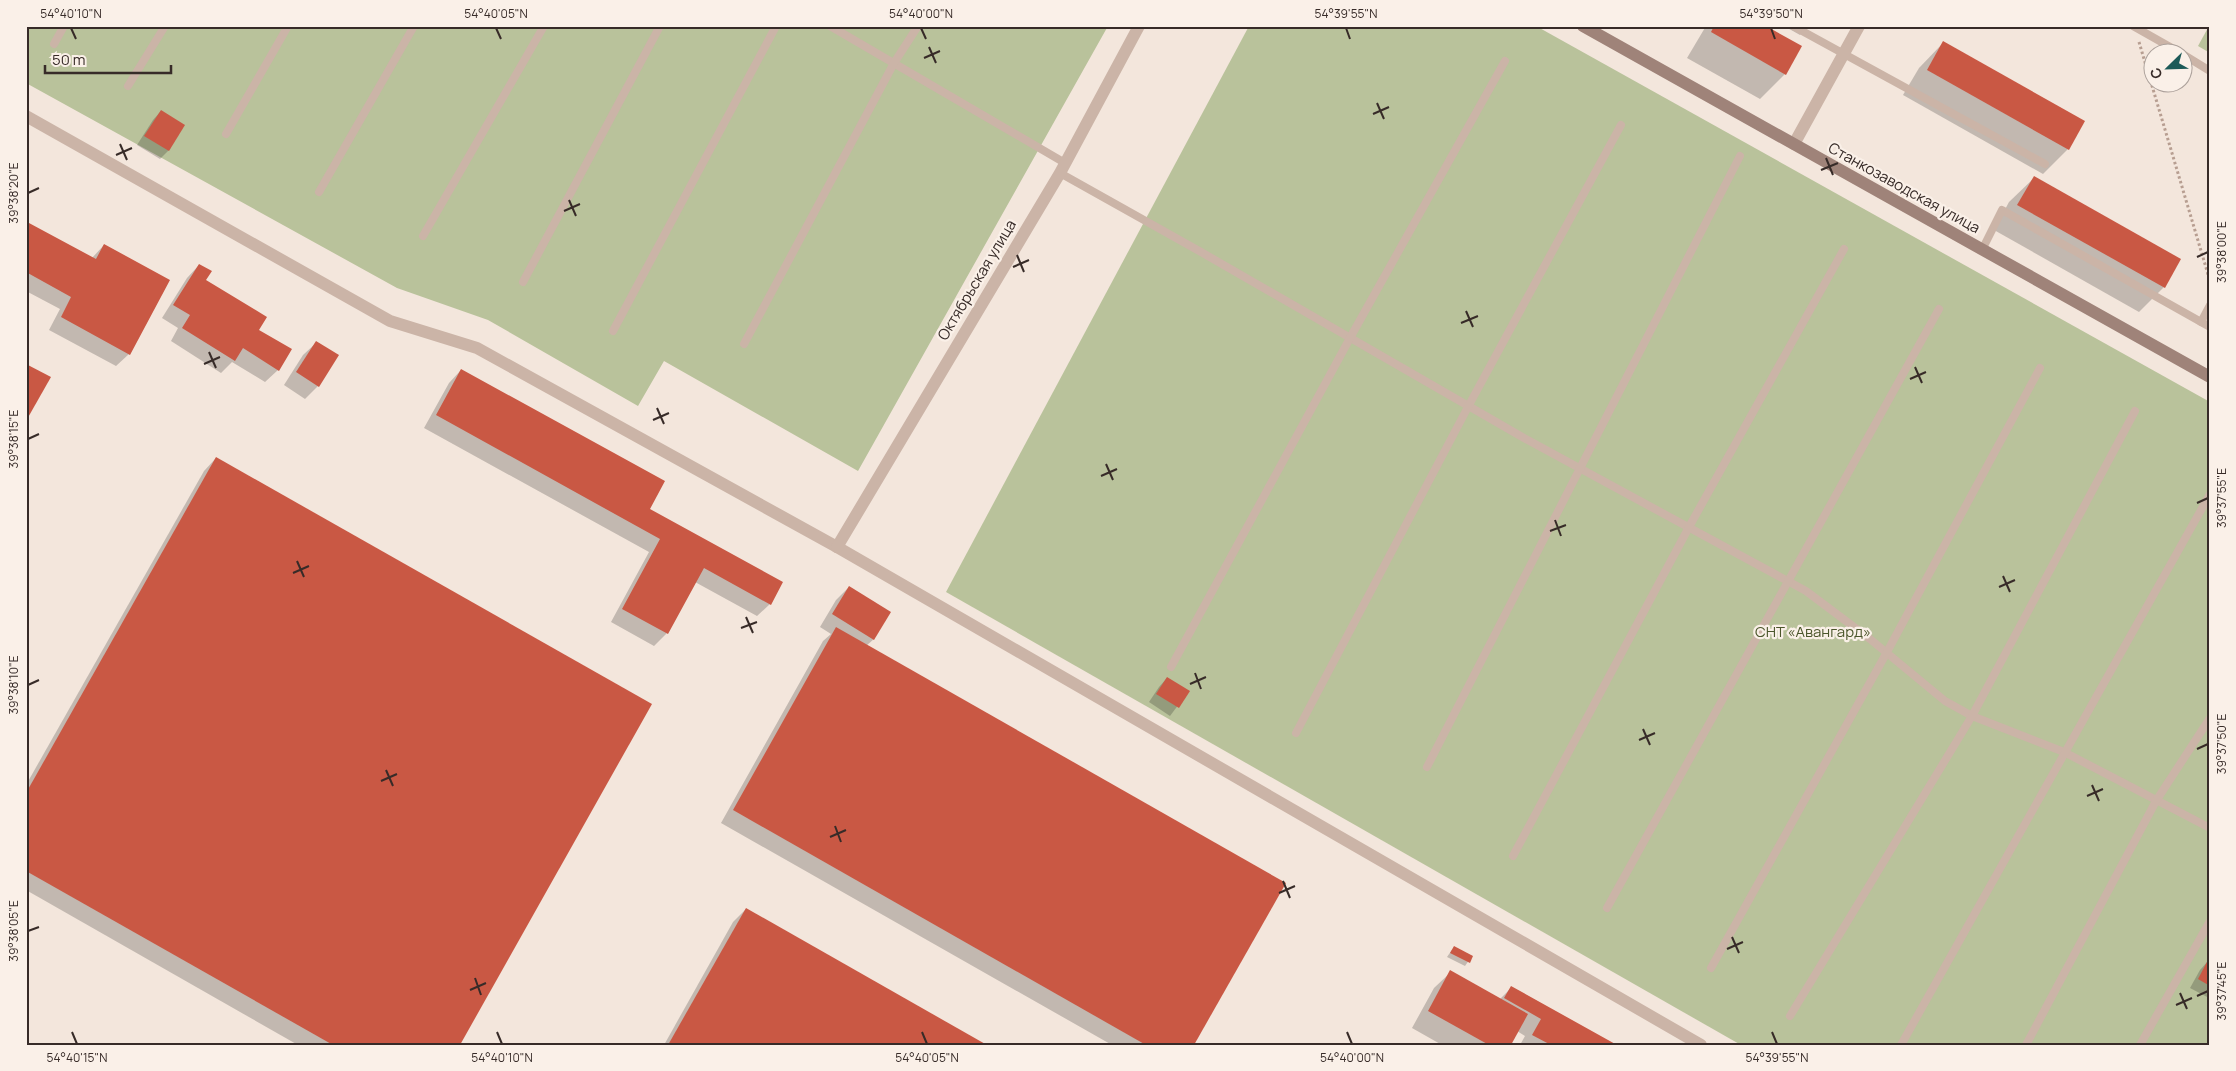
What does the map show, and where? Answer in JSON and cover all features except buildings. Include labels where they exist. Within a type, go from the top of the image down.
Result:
[{"type":"street","name":"Октябрьская улица","points":[[837,547],[1062,168],[1139,26]]},
{"type":"street","name":"Станкозаводская улица","points":[[1583,26],[2210,377]]},
{"type":"street","points":[[1794,144],[1859,26]]},
{"type":"street","points":[[26,116],[390,321],[477,348],[837,547],[1701,1045]]},
{"type":"lane","points":[[54,44],[64,26]]},
{"type":"lane","points":[[128,86],[166,26]]},
{"type":"lane","points":[[226,134],[288,26]]},
{"type":"lane","points":[[319,192],[414,26]]},
{"type":"lane","points":[[423,236],[544,26]]},
{"type":"lane","points":[[524,282],[660,26]]},
{"type":"lane","points":[[613,330],[776,26]]},
{"type":"lane","points":[[830,26],[1062,168],[1350,338],[1579,468],[1806,591],[1887,652],[1946,701],[1972,716],[2064,752],[2210,828]]},
{"type":"lane","points":[[744,344],[894,64],[918,26]]},
{"type":"lane","points":[[1793,26],[2046,164]]},
{"type":"lane","points":[[2134,27],[2160,42]]},
{"type":"lane","points":[[1171,668],[1350,338],[1505,61]]},
{"type":"lane","points":[[2194,61],[2210,70]]},
{"type":"lane","points":[[1296,733],[1469,405],[1621,125]]},
{"type":"lane","points":[[1427,767],[1740,156]]},
{"type":"lane","points":[[1982,250],[2002,210],[2210,328]]},
{"type":"lane","points":[[1512,856],[1689,527],[1844,249]]},
{"type":"lane","points":[[2201,322],[2210,305]]},
{"type":"lane","points":[[1607,908],[1939,309]]},
{"type":"lane","points":[[1711,968],[1887,652],[2040,368]]},
{"type":"lane","points":[[1790,1016],[1972,716],[2135,411]]},
{"type":"lane","points":[[1901,1045],[2210,494]]},
{"type":"lane","points":[[2026,1045],[2156,801],[2210,718]]},
{"type":"lane","points":[[2140,1045],[2210,920]]},
{"type":"path","points":[[2134,27],[2210,281]]},
{"type":"green space","points":[[26,26],[1108,26],[858,471],[664,361],[638,406],[488,320],[397,288],[26,83]]},
{"type":"green space","name":"СНТ «Авангард»","points":[[1249,26],[1536,26],[2210,402],[2210,1045],[1741,1045],[946,592]]},
{"type":"green space","points":[[2210,26],[2210,53],[2198,46]]}]
